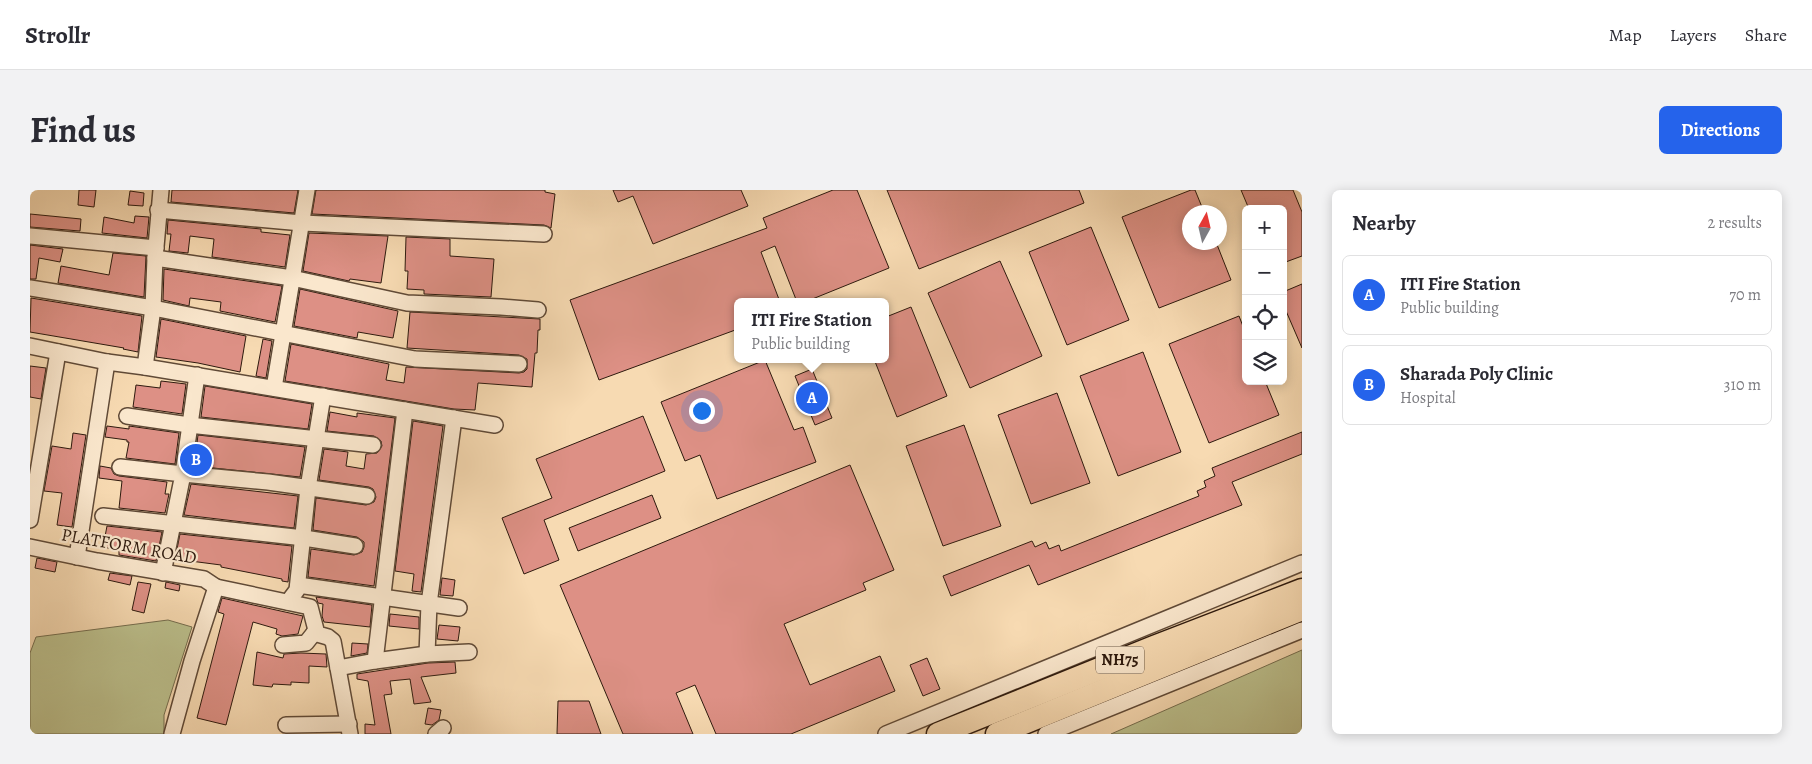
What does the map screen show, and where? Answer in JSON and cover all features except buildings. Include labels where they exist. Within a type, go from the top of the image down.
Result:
[{"type":"highway","name":"NH75","points":[[938,734],[1154,646],[1302,590]]},
{"type":"highway","name":"NH75","points":[[996,734],[1302,609]]},
{"type":"street","points":[[145,367],[153,308],[160,190]]},
{"type":"street","points":[[274,388],[307,190]]},
{"type":"street","points":[[158,210],[302,223],[544,234]]},
{"type":"street","points":[[30,236],[155,253],[292,278],[406,303],[501,306],[538,310]]},
{"type":"street","points":[[30,288],[153,308],[415,359],[519,364]]},
{"type":"street","points":[[30,346],[107,362],[197,375],[495,425]]},
{"type":"street","points":[[30,520],[58,352]]},
{"type":"street","points":[[77,557],[107,362]]},
{"type":"street","points":[[163,573],[183,474],[197,375]]},
{"type":"street","points":[[288,602],[297,590],[298,585],[308,488],[323,396]]},
{"type":"street","points":[[375,661],[405,410]]},
{"type":"street","points":[[127,416],[373,446]]},
{"type":"street","points":[[427,654],[429,604],[454,418]]},
{"type":"street","points":[[120,467],[367,496]]},
{"type":"street","points":[[103,516],[304,538],[354,546]]},
{"type":"street","name":"PLATFORM ROAD","points":[[30,547],[163,573],[204,579],[216,587],[310,607],[316,630],[314,633]]},
{"type":"street","points":[[886,734],[1302,563]]},
{"type":"street","points":[[298,585],[459,608]]},
{"type":"street","points":[[172,734],[192,661],[216,587]]},
{"type":"street","points":[[1046,734],[1302,630]]},
{"type":"street","points":[[283,645],[306,643],[314,633],[328,637],[333,641],[349,729],[286,725]]},
{"type":"street","points":[[338,668],[427,654],[469,652]]},
{"type":"green space","points":[[168,620],[192,627],[164,715],[164,734],[30,734],[30,653],[36,637]]},
{"type":"green space","points":[[1302,650],[1302,734],[1111,734]]},
{"type":"place","name":"ITI Fire Station","points":[[812,398]]},
{"type":"place","name":"Sharada Poly Clinic","points":[[196,460]]}]
